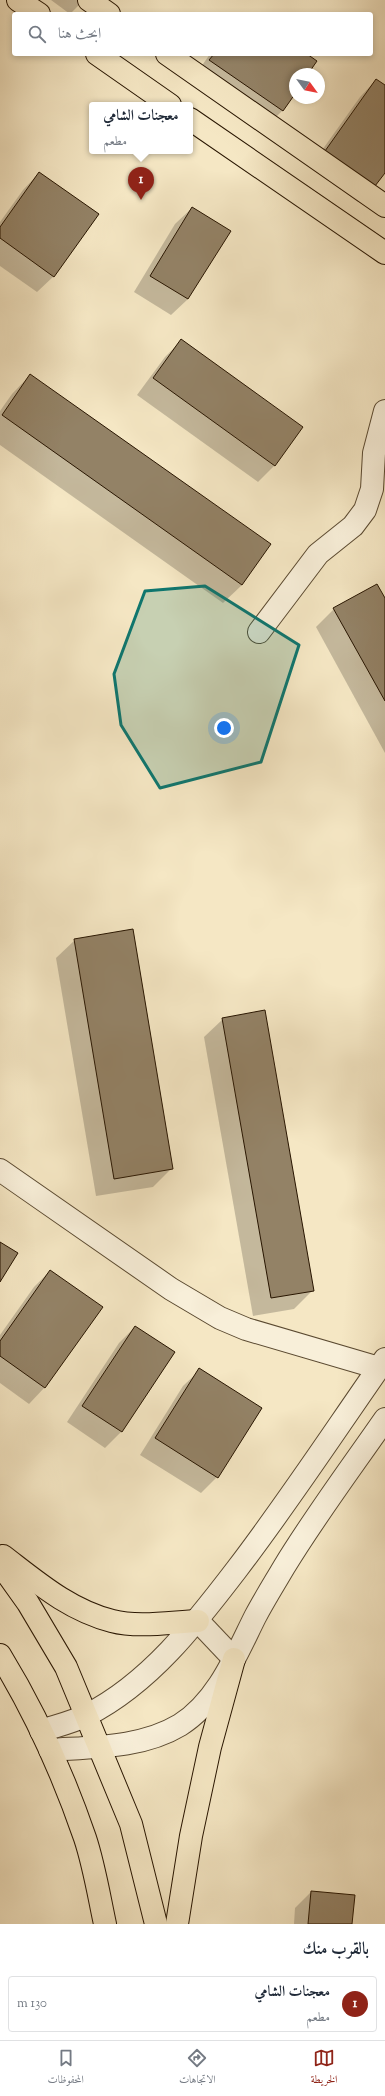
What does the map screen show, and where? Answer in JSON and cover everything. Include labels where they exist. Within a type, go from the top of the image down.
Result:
[{"type":"main road","points":[[18,0],[36,12]]},
{"type":"main road","points":[[89,0],[106,12]]},
{"type":"main road","points":[[99,56],[166,102]]},
{"type":"main road","points":[[169,56],[385,206]]},
{"type":"main road","points":[[193,121],[385,253]]},
{"type":"main road","points":[[0,1554],[77,1609],[113,1622],[152,1624],[198,1620]]},
{"type":"main road","points":[[0,1564],[28,1603],[66,1667],[131,1824],[156,1924]]},
{"type":"main road","points":[[0,1655],[19,1686],[46,1740],[85,1839],[105,1924]]},
{"type":"main road","points":[[177,1924],[190,1836],[210,1747],[234,1659]]},
{"type":"street","points":[[259,632],[318,554],[353,526],[378,496],[379,456],[385,411]]},
{"type":"street","points":[[0,1170],[195,1304],[220,1318],[246,1328],[382,1364],[256,1545],[198,1620],[157,1663],[135,1682],[86,1716],[46,1740]]},
{"type":"street","points":[[46,1740],[98,1746],[155,1738],[181,1725],[203,1707],[234,1659],[256,1615],[285,1566],[385,1419]]},
{"type":"street","points":[[198,1620],[234,1659]]},
{"type":"highlighted area","points":[[205,586],[299,645],[281,705],[261,762],[160,788],[121,725],[114,674],[145,591]]},
{"type":"building","points":[[212,56],[310,56],[317,61],[312,68],[289,68],[289,102],[283,111],[209,60]]},
{"type":"building","points":[[376,79],[385,85],[385,173],[375,186],[325,151]]},
{"type":"building","points":[[39,172],[99,214],[54,277],[0,238],[0,227]]},
{"type":"building","points":[[192,207],[231,231],[188,299],[150,276]]},
{"type":"building","points":[[181,339],[303,427],[275,466],[153,378]]},
{"type":"building","points":[[30,374],[271,544],[242,585],[2,415]]},
{"type":"building","points":[[377,584],[385,598],[385,701],[333,608]]},
{"type":"building","points":[[133,929],[173,1169],[114,1179],[74,939]]},
{"type":"building","points":[[265,1010],[314,1291],[271,1298],[222,1018]]},
{"type":"building","points":[[0,1242],[18,1253],[0,1282]]},
{"type":"building","points":[[50,1270],[103,1307],[45,1388],[0,1356],[0,1341]]},
{"type":"building","points":[[135,1326],[175,1352],[122,1432],[82,1406]]},
{"type":"building","points":[[199,1368],[262,1408],[218,1478],[155,1438]]},
{"type":"building","points":[[311,1891],[355,1895],[352,1924],[308,1924]]},
{"type":"place","name":"معجنات الشامي","points":[[141,200]]}]
